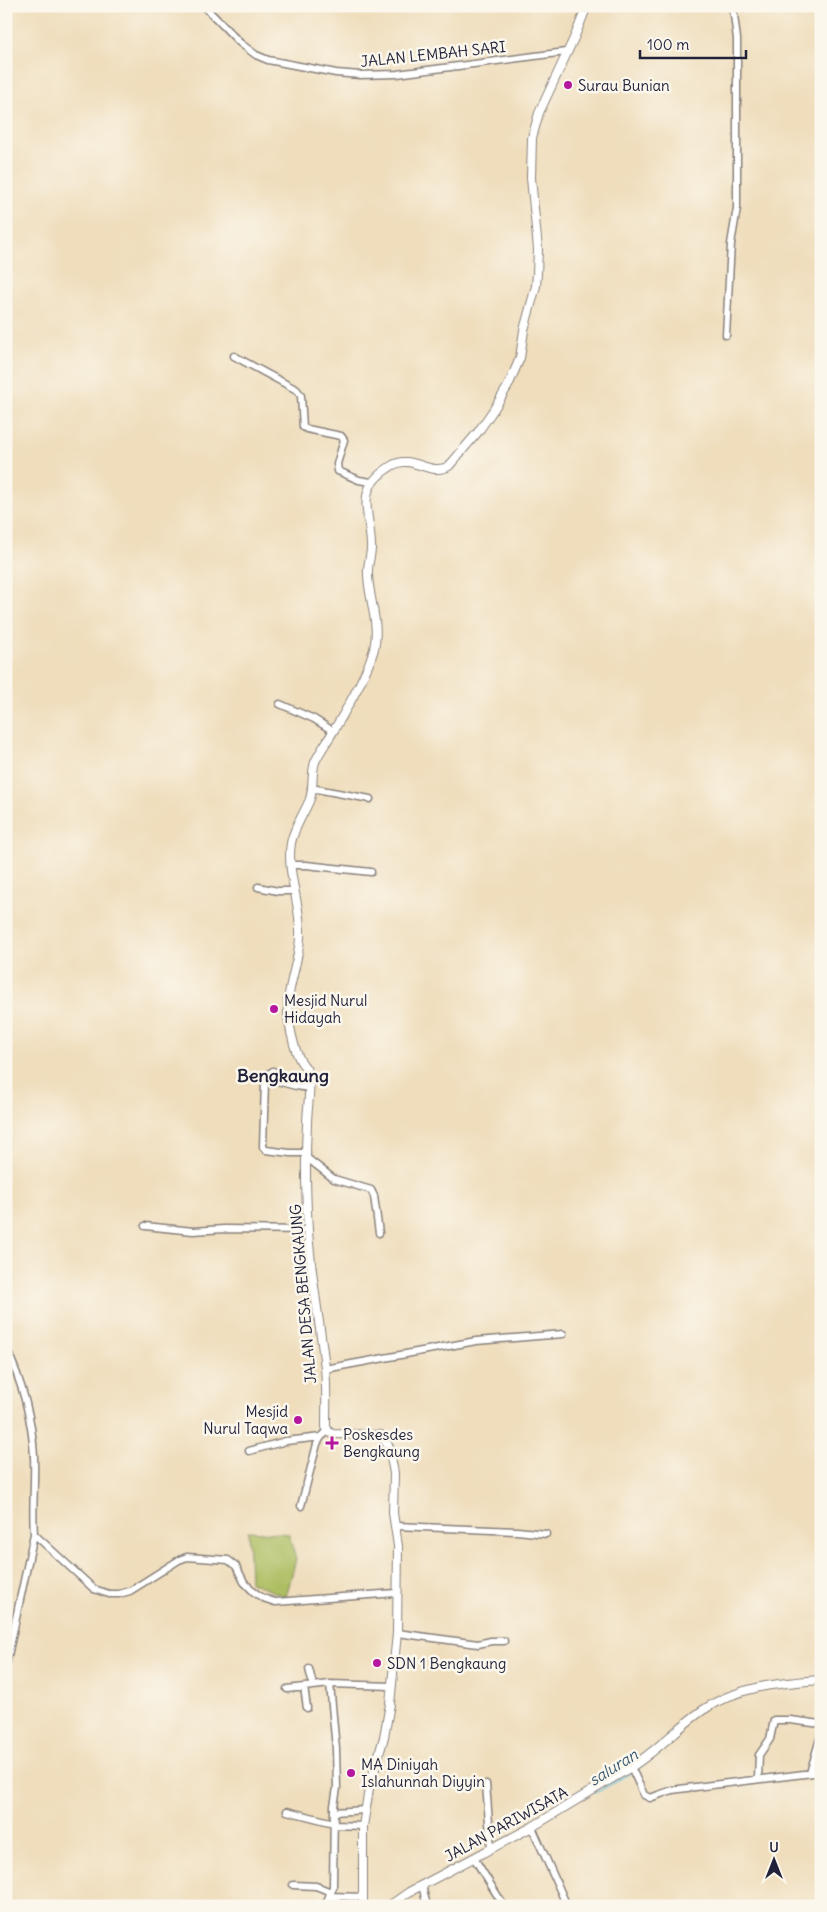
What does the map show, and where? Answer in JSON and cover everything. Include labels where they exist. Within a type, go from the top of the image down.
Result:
[{"type":"street","name":"JALAN LEMBAH SARI","points":[[204,6],[240,44],[256,55],[268,60],[336,73],[360,75],[397,74],[566,52]]},
{"type":"street","points":[[234,356],[297,390],[301,396],[303,427],[306,430],[342,436],[344,440],[337,463],[337,470],[341,473],[371,482],[390,467],[400,462],[410,462],[421,467],[435,469],[446,468],[478,432],[508,386],[520,358],[524,330],[536,286],[537,274],[538,249],[531,178],[532,138],[538,113],[575,36],[587,6]]},
{"type":"street","points":[[726,336],[731,244],[737,208],[736,39],[734,15],[731,6]]},
{"type":"street","name":"JALAN DESA BENGKAUNG","points":[[328,1431],[326,1425],[325,1369],[308,1230],[308,1072],[299,1059],[291,1032],[288,1012],[288,988],[300,939],[291,865],[291,839],[309,800],[316,761],[368,664],[375,645],[376,625],[368,574],[371,544],[367,499],[371,482]]},
{"type":"street","points":[[280,704],[314,719],[333,731]]},
{"type":"street","points":[[311,788],[370,799]]},
{"type":"street","points":[[291,865],[370,872]]},
{"type":"street","points":[[258,887],[278,891],[294,891]]},
{"type":"street","points":[[273,1071],[266,1078],[263,1112],[264,1147],[266,1150],[307,1156],[325,1174],[334,1179],[342,1183],[361,1186],[371,1190],[374,1196],[379,1233]]},
{"type":"street","points":[[266,1078],[309,1088]]},
{"type":"street","points":[[145,1226],[193,1231],[224,1229],[243,1231],[308,1230]]},
{"type":"street","points":[[325,1369],[468,1343],[563,1334]]},
{"type":"street","points":[[6,1348],[29,1413],[34,1458],[32,1510],[34,1534],[6,1665]]},
{"type":"street","points":[[249,1451],[286,1441],[321,1436],[328,1431],[334,1434],[377,1433],[383,1436],[389,1447],[395,1482],[393,1513],[398,1546],[397,1633],[392,1686],[384,1737],[365,1810],[363,1826],[363,1906]]},
{"type":"street","points":[[300,1506],[314,1451],[321,1436]]},
{"type":"street","points":[[396,1526],[546,1534]]},
{"type":"street","points":[[34,1534],[94,1589],[109,1594],[130,1591],[179,1560],[187,1557],[228,1560],[236,1566],[244,1582],[254,1592],[262,1598],[275,1602],[396,1593]]},
{"type":"street","points":[[397,1633],[478,1644],[504,1641]]},
{"type":"street","points":[[309,1669],[313,1685]]},
{"type":"street","name":"JALAN PARIWISATA","points":[[389,1906],[475,1860],[491,1848],[533,1829],[633,1770],[703,1710],[736,1693],[766,1685],[821,1680]]},
{"type":"street","points":[[287,1689],[330,1684],[392,1686]]},
{"type":"street","points":[[325,1906],[333,1887],[337,1763],[330,1684]]},
{"type":"street","points":[[304,1687],[307,1708]]},
{"type":"street","points":[[758,1778],[760,1755],[770,1739],[775,1719],[821,1724]]},
{"type":"street","points":[[810,1773],[821,1735]]},
{"type":"street","points":[[633,1770],[644,1795],[650,1798],[679,1789],[758,1778],[821,1772]]},
{"type":"street","points":[[486,1784],[491,1848]]},
{"type":"street","points":[[334,1812],[365,1810]]},
{"type":"street","points":[[287,1811],[334,1824],[363,1826]]},
{"type":"street","points":[[533,1829],[567,1906]]},
{"type":"street","points":[[475,1860],[504,1906]]},
{"type":"street","points":[[293,1884],[316,1886],[331,1895],[363,1896]]},
{"type":"street","points":[[423,1888],[427,1906]]},
{"type":"street","points":[[331,1895],[334,1906]]},
{"type":"green space","points":[[248,1531],[289,1534],[296,1559],[286,1597],[250,1582]]},
{"type":"waterway","name":"saluran","points":[[595,1793],[637,1769],[646,1761]]},
{"type":"waterway","name":"saluran","points":[[425,1888],[474,1862]]},
{"type":"waterway","points":[[409,1896],[421,1890]]},
{"type":"place","name":"Surau Bunian","points":[[568,85]]},
{"type":"place","name":"Mesjid Nurul Hidayah","points":[[274,1009]]},
{"type":"place","name":"Mesjid Nurul Taqwa","points":[[298,1420]]},
{"type":"place","name":"Poskesdes Bengkaung","points":[[332,1443]]},
{"type":"place","name":"SDN 1 Bengkaung","points":[[377,1663]]},
{"type":"place","name":"MA Diniyah Islahunnah Diyyin","points":[[351,1773]]},
{"type":"district","name":"Bengkaung","points":[[283,1075]]}]
